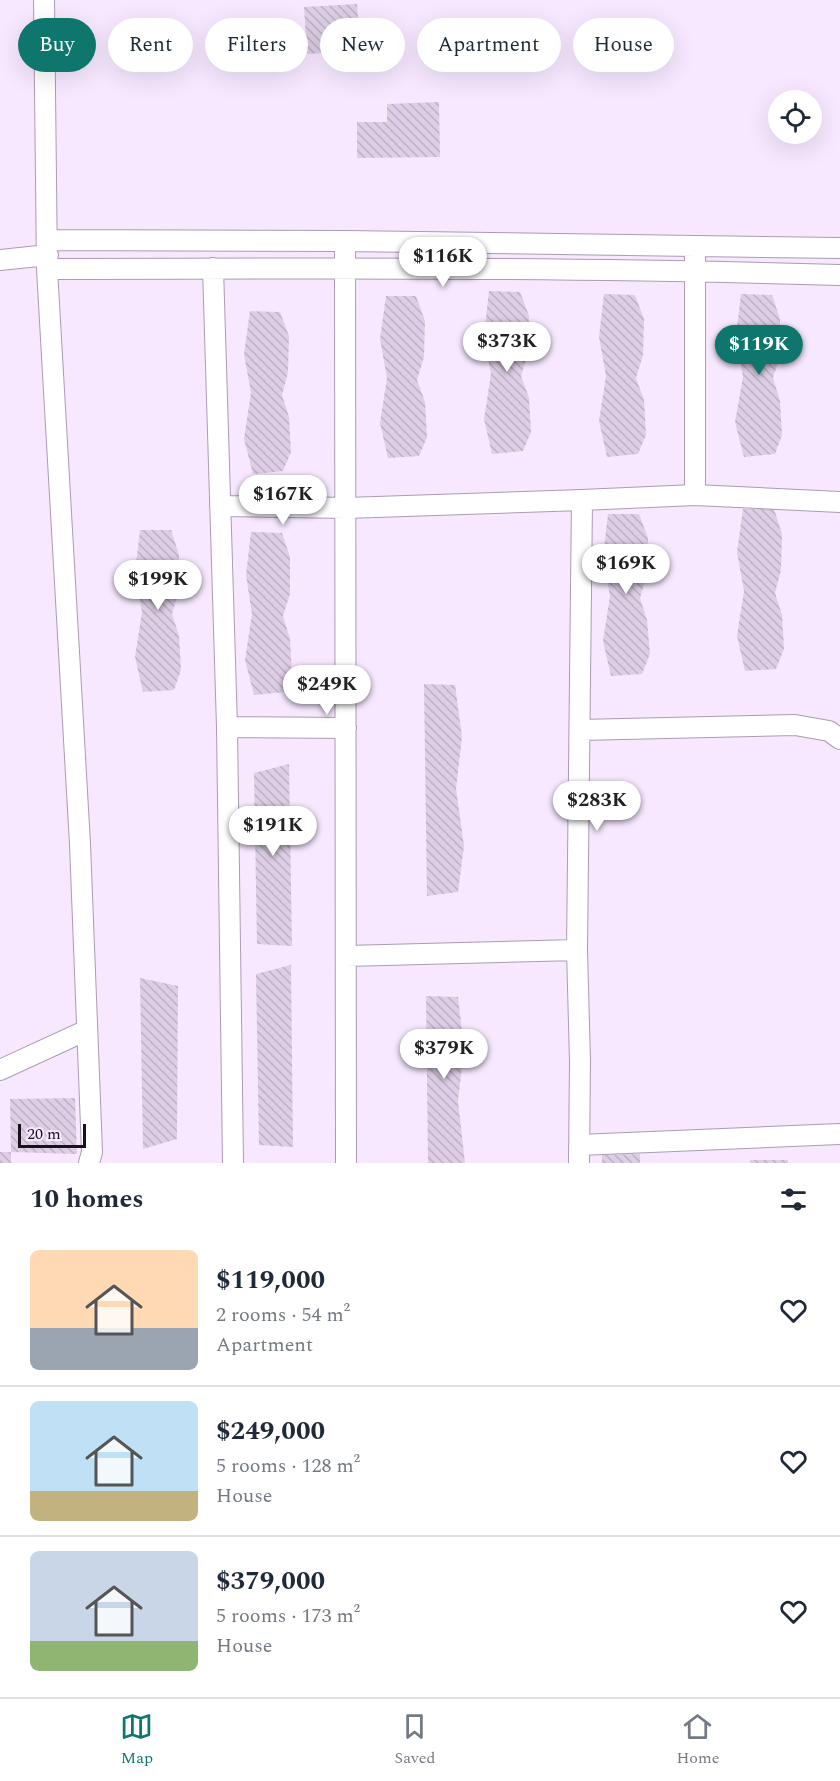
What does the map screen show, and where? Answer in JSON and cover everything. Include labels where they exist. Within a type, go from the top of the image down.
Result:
[{"type":"street","points":[[44,0],[48,255],[80,844],[92,1152],[89,1163]]},
{"type":"street","points":[[345,241],[346,1163]]},
{"type":"street","points":[[0,260],[48,255],[345,241],[840,248]]},
{"type":"street","points":[[694,495],[695,246]]},
{"type":"street","points":[[48,255],[213,268],[696,271],[840,275]]},
{"type":"street","points":[[213,268],[227,727],[233,1163]]},
{"type":"street","points":[[220,506],[346,507],[582,501],[694,495],[840,502]]},
{"type":"street","points":[[582,501],[577,950],[580,1060],[579,1154],[840,1134]]},
{"type":"street","points":[[580,730],[795,725],[829,731],[840,739]]},
{"type":"street","points":[[227,727],[346,728]]},
{"type":"street","points":[[346,956],[577,950]]},
{"type":"street","points":[[0,1070],[87,1030]]},
{"type":"building","points":[[357,4],[358,18],[320,18],[320,53],[308,54],[308,18],[305,18],[304,7]]},
{"type":"building","points":[[439,102],[440,157],[357,158],[357,122],[387,122],[387,104]]},
{"type":"building","points":[[489,291],[520,292],[529,316],[528,353],[521,376],[529,398],[531,432],[523,451],[492,454],[484,419],[491,374],[484,335]]},
{"type":"building","points":[[604,294],[635,295],[644,319],[643,355],[636,378],[644,400],[646,435],[638,454],[607,457],[599,421],[606,376],[599,337]]},
{"type":"building","points":[[741,294],[772,295],[780,319],[780,356],[773,378],[780,401],[782,435],[775,454],[744,457],[735,422],[743,377],[736,337]]},
{"type":"building","points":[[386,296],[416,296],[425,321],[424,357],[417,380],[425,402],[427,437],[419,456],[388,458],[380,423],[387,378],[380,339]]},
{"type":"building","points":[[250,311],[280,312],[289,336],[288,372],[282,395],[289,417],[291,452],[283,471],[253,474],[244,439],[251,393],[244,354]]},
{"type":"building","points":[[743,509],[774,509],[782,534],[781,570],[775,593],[782,615],[784,649],[776,669],[745,671],[737,636],[744,591],[737,552]]},
{"type":"building","points":[[608,514],[639,514],[648,538],[647,575],[640,598],[647,620],[650,654],[642,674],[611,676],[603,641],[610,596],[603,557]]},
{"type":"building","points":[[140,530],[171,530],[179,555],[179,591],[172,614],[179,636],[181,670],[174,690],[143,692],[135,657],[142,612],[135,573]]},
{"type":"building","points":[[251,532],[282,533],[290,557],[290,594],[283,616],[290,639],[292,673],[285,692],[254,695],[245,660],[252,614],[246,575]]},
{"type":"building","points":[[424,684],[455,685],[462,737],[456,789],[464,846],[458,892],[427,896]]},
{"type":"building","points":[[289,764],[292,946],[257,944],[254,773]]},
{"type":"building","points":[[291,965],[293,1147],[259,1145],[256,974]]},
{"type":"building","points":[[140,978],[178,986],[177,1139],[143,1149]]},
{"type":"building","points":[[426,996],[458,997],[464,1049],[458,1101],[465,1163],[428,1163]]},
{"type":"building","points":[[75,1098],[77,1154],[11,1152],[10,1099]]},
{"type":"building","points":[[0,1152],[11,1152],[11,1163],[0,1163]]},
{"type":"building","points":[[640,1154],[640,1163],[602,1163],[602,1155]]},
{"type":"building","points":[[750,1160],[788,1160],[788,1163],[750,1163]]}]
